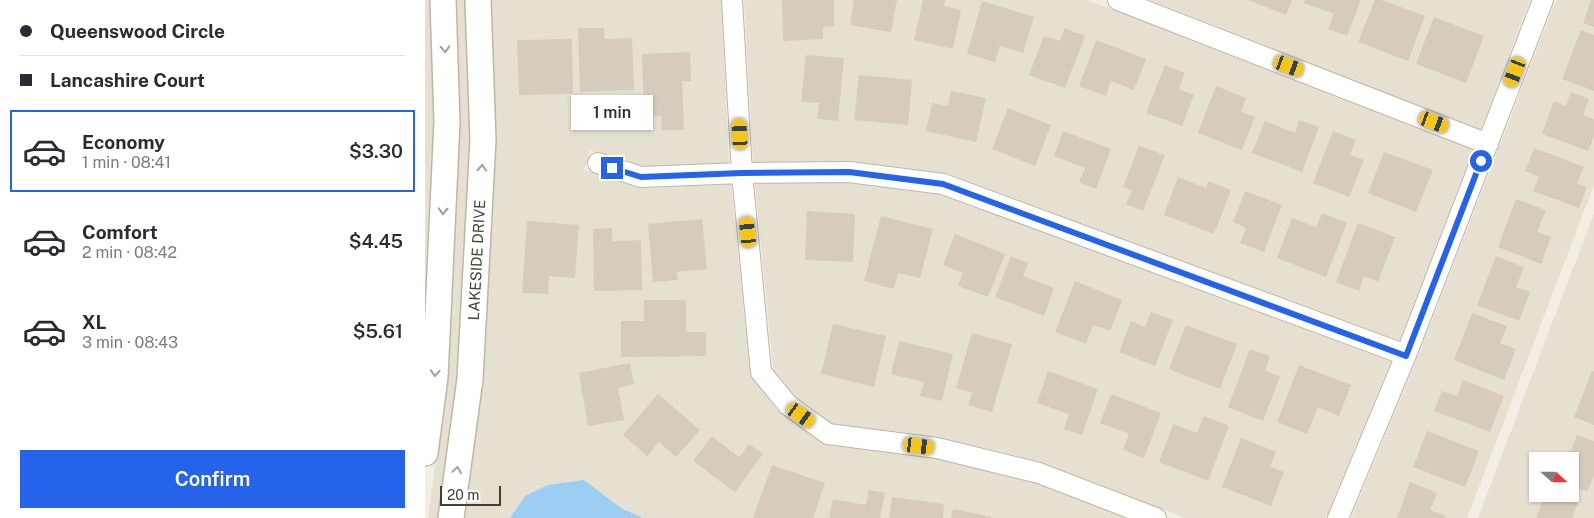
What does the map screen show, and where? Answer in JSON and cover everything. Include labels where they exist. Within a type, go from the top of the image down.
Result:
[{"type":"street","points":[[425,454],[435,377],[447,122],[443,0]]},
{"type":"street","name":"LAKESIDE DRIVE","points":[[451,518],[470,379],[483,140],[478,0]]},
{"type":"street","points":[[732,0],[742,173],[761,372],[788,406],[828,434],[937,448],[1039,472],[1156,518]]},
{"type":"street","points":[[1118,0],[1488,144]]},
{"type":"street","points":[[1339,518],[1406,356],[1543,0]]},
{"type":"street","points":[[598,164],[641,177],[742,173],[849,172],[943,184],[1406,356]]},
{"type":"shaded area","points":[[425,0],[432,0],[435,121],[425,346]]},
{"type":"shaded area","points":[[455,0],[466,0],[471,139],[459,377],[439,518],[428,518],[447,379]]},
{"type":"shaded area","points":[[489,0],[721,0],[729,163],[642,167],[590,150],[584,170],[642,188],[731,184],[750,372],[778,411],[821,442],[827,445],[936,458],[1037,483],[1127,518],[643,518],[621,508],[584,480],[525,496],[510,518],[463,518]]},
{"type":"shaded area","points":[[744,0],[1086,0],[1141,19],[1474,149],[1399,342],[947,174],[849,162],[753,162]]},
{"type":"shaded area","points":[[1150,0],[1530,0],[1481,130]]},
{"type":"shaded area","points":[[1556,0],[1594,0],[1594,185],[1467,518],[1351,518],[1413,369]]},
{"type":"shaded area","points":[[755,183],[849,183],[941,194],[1391,361],[1326,518],[1185,518],[1042,462],[938,437],[832,424],[796,398],[773,369]]},
{"type":"shaded area","points":[[1594,214],[1594,518],[1478,518]]},
{"type":"water","points":[[584,480],[621,508],[643,518],[510,518],[525,496],[548,485]]},
{"type":"building","points":[[782,0],[834,0],[834,26],[823,27],[823,39],[783,41]]},
{"type":"building","points":[[854,0],[897,0],[891,32],[850,25]]},
{"type":"building","points":[[923,0],[945,0],[944,6],[961,10],[953,49],[914,40]]},
{"type":"building","points":[[1248,0],[1292,0],[1286,15]]},
{"type":"building","points":[[1305,0],[1361,0],[1347,36],[1328,29],[1334,14],[1304,3]]},
{"type":"building","points":[[1375,0],[1382,0],[1425,16],[1408,61],[1358,42]]},
{"type":"building","points":[[1591,0],[1594,0],[1594,27],[1583,23]]},
{"type":"building","points":[[982,1],[1034,17],[1023,53],[1000,46],[995,62],[967,54]]},
{"type":"building","points":[[1434,17],[1484,36],[1466,83],[1416,64]]},
{"type":"building","points":[[578,28],[604,28],[605,39],[632,38],[634,90],[580,92]]},
{"type":"building","points":[[1065,28],[1085,36],[1065,88],[1029,75],[1044,36],[1060,41]]},
{"type":"building","points":[[1581,30],[1594,35],[1594,91],[1562,79]]},
{"type":"building","points":[[572,39],[573,94],[519,95],[517,40]]},
{"type":"building","points":[[1096,40],[1146,59],[1134,90],[1111,81],[1106,96],[1079,86]]},
{"type":"building","points":[[690,52],[691,81],[682,81],[684,130],[662,130],[661,116],[644,117],[642,54]]},
{"type":"building","points":[[806,55],[844,58],[838,121],[817,119],[819,103],[801,102]]},
{"type":"building","points":[[1165,65],[1185,73],[1179,89],[1194,95],[1182,126],[1146,113]]},
{"type":"building","points":[[859,75],[912,80],[908,125],[854,120]]},
{"type":"building","points":[[1216,86],[1246,98],[1241,112],[1255,117],[1242,150],[1198,133]]},
{"type":"building","points":[[951,91],[986,98],[976,142],[926,131],[932,103],[948,106]]},
{"type":"building","points":[[1571,92],[1589,99],[1583,115],[1594,119],[1594,136],[1588,151],[1542,134],[1554,101],[1566,106]]},
{"type":"building","points":[[1008,108],[1051,125],[1035,166],[992,149]]},
{"type":"building","points":[[1299,120],[1319,127],[1302,172],[1252,153],[1265,121],[1295,133]]},
{"type":"building","points":[[1063,131],[1111,149],[1096,189],[1079,182],[1085,168],[1054,156]]},
{"type":"building","points":[[1333,131],[1356,140],[1350,155],[1364,160],[1349,197],[1313,183]]},
{"type":"building","points":[[1139,146],[1165,155],[1143,211],[1126,204],[1132,191],[1123,187]]},
{"type":"building","points":[[1534,148],[1584,167],[1577,183],[1587,187],[1579,208],[1533,191],[1539,177],[1525,171]]},
{"type":"building","points":[[1384,152],[1433,170],[1416,212],[1368,193]]},
{"type":"building","points":[[1178,177],[1206,188],[1208,181],[1231,190],[1214,234],[1164,215]]},
{"type":"building","points":[[1245,191],[1282,205],[1264,252],[1240,243],[1246,228],[1233,222]]},
{"type":"building","points":[[1516,199],[1546,210],[1537,232],[1551,237],[1541,264],[1498,247]]},
{"type":"building","points":[[807,211],[855,214],[853,262],[805,260]]},
{"type":"building","points":[[1322,213],[1347,223],[1326,277],[1277,258],[1292,218],[1316,227]]},
{"type":"building","points":[[881,216],[933,229],[920,278],[898,273],[894,289],[864,281]]},
{"type":"building","points":[[702,219],[707,269],[677,272],[678,280],[653,282],[648,224]]},
{"type":"building","points":[[527,221],[579,225],[575,278],[549,276],[548,294],[522,293]]},
{"type":"building","points":[[1358,223],[1395,237],[1378,282],[1364,276],[1359,291],[1336,282]]},
{"type":"building","points":[[612,228],[612,241],[641,240],[642,290],[594,291],[593,229]]},
{"type":"building","points":[[955,234],[1005,254],[988,297],[958,286],[963,273],[943,265]]},
{"type":"building","points":[[1011,256],[1028,263],[1023,276],[1054,288],[1044,316],[995,297]]},
{"type":"building","points":[[1496,256],[1524,267],[1516,287],[1530,292],[1519,321],[1477,305]]},
{"type":"building","points":[[1075,281],[1122,300],[1110,331],[1093,325],[1086,344],[1055,332]]},
{"type":"building","points":[[644,300],[686,300],[686,332],[706,332],[706,356],[621,357],[621,321],[644,321]]},
{"type":"building","points":[[1151,312],[1173,320],[1155,366],[1119,352],[1131,321],[1145,327]]},
{"type":"building","points":[[1472,313],[1507,326],[1500,343],[1516,349],[1504,380],[1454,360]]},
{"type":"building","points":[[833,324],[886,336],[874,387],[821,374]]},
{"type":"building","points":[[1186,325],[1237,344],[1220,389],[1169,369]]},
{"type":"building","points":[[972,333],[1012,344],[992,412],[968,405],[972,393],[956,388]]},
{"type":"building","points":[[899,341],[953,354],[942,401],[920,396],[924,382],[891,374]]},
{"type":"building","points":[[1250,349],[1270,356],[1265,371],[1280,376],[1263,421],[1228,407]]},
{"type":"building","points":[[630,363],[634,384],[618,388],[624,420],[588,426],[579,373]]},
{"type":"building","points":[[1299,365],[1351,385],[1339,416],[1318,407],[1307,434],[1277,422]]},
{"type":"building","points":[[1048,371],[1098,389],[1082,435],[1064,429],[1069,414],[1037,403]]},
{"type":"building","points":[[1592,371],[1594,372],[1594,425],[1574,417]]},
{"type":"building","points":[[1463,380],[1504,396],[1490,432],[1434,411],[1442,391],[1457,396]]},
{"type":"building","points":[[658,394],[700,430],[676,457],[659,442],[647,456],[623,435]]},
{"type":"building","points":[[1111,394],[1161,413],[1144,458],[1123,450],[1129,434],[1100,423]]},
{"type":"building","points":[[1204,416],[1229,426],[1208,481],[1159,462],[1173,424],[1197,433]]},
{"type":"building","points":[[1427,431],[1479,451],[1465,487],[1413,467]]},
{"type":"building","points":[[1577,435],[1594,441],[1594,475],[1587,492],[1579,489],[1579,452],[1570,452]]},
{"type":"building","points":[[712,436],[739,457],[749,444],[763,454],[735,492],[693,461]]},
{"type":"building","points":[[1241,438],[1276,452],[1270,466],[1284,472],[1271,506],[1222,487]]},
{"type":"building","points":[[772,465],[825,483],[813,518],[753,518]]},
{"type":"building","points":[[1410,482],[1437,493],[1430,510],[1446,516],[1445,518],[1397,518]]},
{"type":"building","points":[[869,490],[885,493],[880,518],[829,518],[833,499],[866,505]]},
{"type":"building","points":[[892,497],[944,504],[943,518],[889,518]]},
{"type":"building","points":[[1542,502],[1578,503],[1572,518],[1536,518]]},
{"type":"building","points":[[953,509],[991,517],[991,518],[951,518]]},
{"type":"route","points":[[612,168],[641,177],[742,173],[849,172],[943,184],[1406,356],[1481,161]]}]
